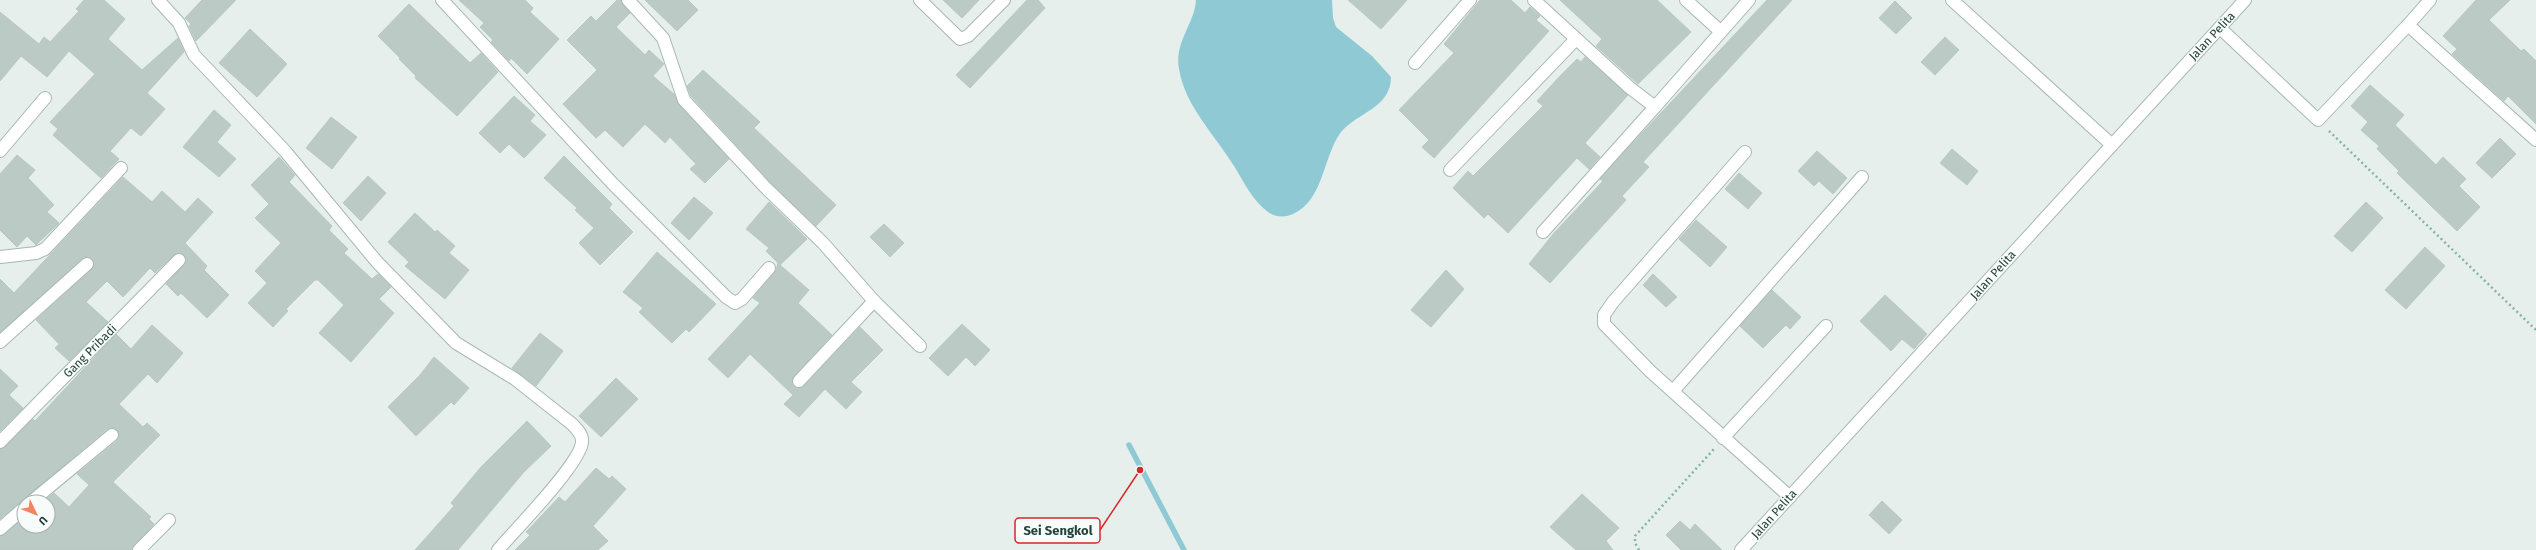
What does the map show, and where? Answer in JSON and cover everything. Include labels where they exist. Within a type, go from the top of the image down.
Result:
[{"type":"street","points":[[158,0],[179,23],[194,55],[285,151],[377,262],[456,342],[515,379],[572,424],[579,432],[582,442],[580,453],[547,494],[498,550]]},
{"type":"street","points":[[442,0],[613,184],[726,298],[735,303],[742,299],[769,268]]},
{"type":"street","points":[[628,0],[663,38],[684,100],[764,187],[823,243],[874,301],[920,346]]},
{"type":"street","points":[[920,0],[960,39],[968,36],[1004,0]]},
{"type":"street","points":[[1414,63],[1470,0]]},
{"type":"street","points":[[1534,0],[1629,87],[1655,106]]},
{"type":"street","points":[[1686,0],[1720,31]]},
{"type":"street","points":[[1543,232],[1749,0]]},
{"type":"street","points":[[1952,0],[2112,145]]},
{"type":"street","name":"Jalan Pelita","points":[[1741,550],[2245,0]]},
{"type":"street","points":[[2220,28],[2318,120],[2430,0]]},
{"type":"street","points":[[2408,25],[2536,140]]},
{"type":"street","points":[[1450,170],[1576,39]]},
{"type":"street","points":[[0,151],[45,98]]},
{"type":"street","points":[[1745,152],[1627,284],[1604,315],[1604,324],[1723,438],[1790,497]]},
{"type":"street","points":[[0,257],[36,254],[45,249],[121,168]]},
{"type":"street","points":[[1673,391],[1862,177]]},
{"type":"street","name":"Gang Pribadi","points":[[0,442],[179,260]]},
{"type":"street","points":[[0,342],[87,264]]},
{"type":"street","points":[[799,381],[874,301]]},
{"type":"street","points":[[1723,438],[1826,326]]},
{"type":"street","points":[[42,494],[112,435]]},
{"type":"street","points":[[0,529],[16,515]]},
{"type":"street","points":[[139,550],[169,520]]},
{"type":"path","points":[[2318,120],[2536,330]]},
{"type":"path","points":[[1638,550],[1635,543],[1635,536],[1723,438]]},
{"type":"water","points":[[1196,0],[1332,0],[1333,18],[1336,27],[1372,56],[1391,77],[1390,87],[1386,96],[1380,103],[1356,119],[1341,132],[1330,153],[1322,177],[1311,199],[1293,214],[1283,216],[1274,215],[1268,212],[1257,202],[1194,108],[1187,95],[1182,83],[1178,59],[1179,50],[1192,17]]},
{"type":"building","points":[[84,0],[104,0],[125,19],[108,39],[142,70],[178,38],[184,52],[147,93],[165,109],[141,136],[131,128],[110,151],[119,159],[101,178],[53,135],[58,129],[50,122],[95,74],[69,51],[47,77],[21,56],[0,81],[0,12],[39,44],[44,37],[50,42],[79,11],[76,9]]},
{"type":"building","points":[[202,0],[236,0],[196,41],[189,26],[191,24],[185,18]]},
{"type":"building","points":[[459,0],[525,0],[533,8],[530,12],[559,39],[527,74],[511,58],[509,61],[491,42],[493,40],[480,27],[484,23]]},
{"type":"building","points":[[617,0],[621,0],[630,13],[616,27],[645,55],[649,50],[664,64],[653,76],[675,95],[679,105],[729,159],[705,183],[690,169],[696,164],[670,137],[665,143],[645,124],[623,147],[605,130],[596,138],[563,104],[597,70],[567,40],[591,16],[596,21]]},
{"type":"building","points":[[645,0],[688,0],[698,10],[677,31]]},
{"type":"building","points":[[943,0],[979,0],[962,18]]},
{"type":"building","points":[[1027,0],[1038,0],[1045,8],[970,88],[956,75]]},
{"type":"building","points":[[1348,0],[1407,0],[1381,29]]},
{"type":"building","points":[[1480,0],[1511,0],[1525,13],[1530,7],[1540,16],[1536,20],[1549,31],[1434,158],[1422,147],[1429,140],[1399,110],[1454,53],[1444,44]]},
{"type":"building","points":[[1560,0],[1657,0],[1691,32],[1638,84],[1596,46],[1602,39]]},
{"type":"building","points":[[1767,0],[1792,0],[1643,162],[1649,167],[1622,196],[1626,200],[1550,283],[1529,264],[1554,233],[1603,181],[1600,179]]},
{"type":"building","points":[[2476,0],[2510,0],[2489,20],[2521,51],[2524,49],[2536,61],[2536,124],[2508,96],[2504,101],[2452,54],[2457,49],[2443,36]]},
{"type":"building","points":[[1895,1],[1912,18],[1896,34],[1879,18]]},
{"type":"building","points":[[409,4],[470,63],[481,53],[498,72],[457,116],[415,78],[416,76],[378,36]]},
{"type":"building","points":[[250,29],[287,64],[257,97],[219,63]]},
{"type":"building","points":[[1945,37],[1959,50],[1935,75],[1921,62]]},
{"type":"building","points":[[1585,57],[1628,95],[1585,143],[1600,157],[1589,169],[1577,158],[1508,233],[1488,214],[1484,218],[1453,188],[1468,171],[1473,176],[1543,106],[1537,101],[1561,75],[1577,59],[1581,62]]},
{"type":"building","points":[[703,70],[760,122],[754,128],[836,205],[816,226],[770,182],[691,96],[687,86]]},
{"type":"building","points":[[2370,85],[2404,115],[2395,125],[2436,165],[2443,157],[2466,179],[2459,186],[2480,207],[2457,231],[2397,173],[2399,171],[2377,149],[2379,146],[2361,130],[2368,122],[2351,106]]},
{"type":"building","points":[[514,96],[535,115],[530,121],[546,135],[524,158],[509,144],[500,153],[479,133]]},
{"type":"building","points":[[214,110],[231,125],[217,142],[236,159],[219,177],[183,147]]},
{"type":"building","points":[[331,117],[357,137],[332,169],[306,148]]},
{"type":"building","points":[[2500,138],[2516,154],[2492,178],[2476,163]]},
{"type":"building","points":[[1952,149],[1978,171],[1967,185],[1940,163]]},
{"type":"building","points":[[1817,151],[1847,178],[1833,194],[1819,181],[1814,186],[1798,171]]},
{"type":"building","points":[[17,155],[35,170],[28,178],[54,205],[47,212],[59,223],[36,245],[27,236],[17,247],[0,230],[0,174]]},
{"type":"building","points":[[564,156],[612,204],[609,208],[633,232],[600,265],[579,243],[594,228],[575,210],[577,208],[544,178]]},
{"type":"building","points":[[279,157],[295,175],[289,182],[332,226],[329,230],[348,249],[344,253],[372,279],[378,274],[391,287],[379,299],[394,313],[351,362],[319,333],[344,305],[318,280],[315,280],[286,309],[288,311],[273,327],[248,303],[267,283],[255,271],[281,243],[255,218],[269,204],[251,185]]},
{"type":"building","points":[[1739,173],[1762,193],[1748,209],[1725,189]]},
{"type":"building","points":[[368,176],[386,193],[361,221],[343,203]]},
{"type":"building","points":[[123,177],[152,202],[162,191],[185,212],[198,198],[213,212],[185,243],[207,266],[204,270],[229,295],[207,318],[181,293],[178,296],[166,284],[186,262],[186,258],[180,253],[174,255],[155,273],[150,268],[123,297],[107,281],[86,302],[108,322],[69,361],[55,348],[59,344],[36,320],[92,269],[93,259],[86,257],[0,332],[0,279],[14,293]]},
{"type":"building","points":[[694,197],[713,213],[689,240],[671,223]]},
{"type":"building","points":[[769,202],[807,239],[780,265],[809,290],[798,303],[832,335],[794,376],[792,380],[794,386],[798,388],[804,386],[860,327],[883,350],[851,382],[862,392],[846,409],[825,389],[799,417],[784,404],[793,395],[750,354],[728,378],[708,359],[760,303],[753,298],[776,270],[778,263],[766,251],[769,248],[746,229]]},
{"type":"building","points":[[2366,202],[2383,218],[2352,252],[2334,236]]},
{"type":"building","points":[[415,213],[435,232],[437,230],[455,246],[449,253],[469,270],[445,299],[405,266],[409,262],[388,242]]},
{"type":"building","points":[[1696,220],[1727,247],[1710,267],[1679,239]]},
{"type":"building","points":[[884,224],[904,243],[890,257],[870,237]]},
{"type":"building","points":[[2425,247],[2445,266],[2406,309],[2385,290]]},
{"type":"building","points":[[657,252],[716,304],[689,332],[686,329],[672,343],[639,312],[643,308],[623,292]]},
{"type":"building","points":[[1446,270],[1464,289],[1431,327],[1411,310]]},
{"type":"building","points":[[1653,274],[1677,297],[1666,307],[1643,285]]},
{"type":"building","points":[[1772,290],[1801,317],[1790,329],[1786,325],[1763,348],[1740,326]]},
{"type":"building","points":[[1885,295],[1927,334],[1914,349],[1902,339],[1891,351],[1860,321]]},
{"type":"building","points":[[962,324],[990,350],[975,366],[966,357],[948,376],[929,358]]},
{"type":"building","points":[[152,325],[183,353],[157,383],[148,374],[119,404],[143,427],[147,423],[160,435],[113,482],[151,517],[149,519],[154,524],[131,550],[0,550],[0,536],[16,524],[16,534],[56,534],[56,495],[69,507],[89,485],[77,474],[117,441],[119,434],[115,428],[107,429],[30,494],[16,494],[16,506],[0,519],[0,449],[5,447],[33,419],[35,421],[116,334],[131,349]]},
{"type":"building","points":[[540,333],[563,351],[536,386],[512,368]]},
{"type":"building","points":[[434,357],[469,388],[454,405],[451,402],[416,436],[388,407],[420,375]]},
{"type":"building","points":[[0,369],[18,386],[9,395],[23,408],[0,431]]},
{"type":"building","points":[[616,378],[638,399],[601,437],[579,416]]},
{"type":"building","points":[[527,421],[551,446],[524,472],[458,550],[415,550],[454,506],[451,503],[481,467]]},
{"type":"building","points":[[596,468],[609,479],[612,476],[626,489],[593,526],[608,541],[598,550],[515,550],[530,535],[526,532],[559,497],[565,502]]},
{"type":"building","points":[[1582,494],[1619,528],[1606,541],[1613,550],[1576,550],[1550,527]]},
{"type":"building","points":[[1882,501],[1902,520],[1889,534],[1869,515]]},
{"type":"building","points":[[1680,521],[1690,530],[1695,524],[1722,550],[1681,550],[1666,535]]},
{"type":"waterway","points":[[1129,445],[1184,550]]},
{"type":"place","name":"Sei Sengkol","points":[[1140,470]]}]
